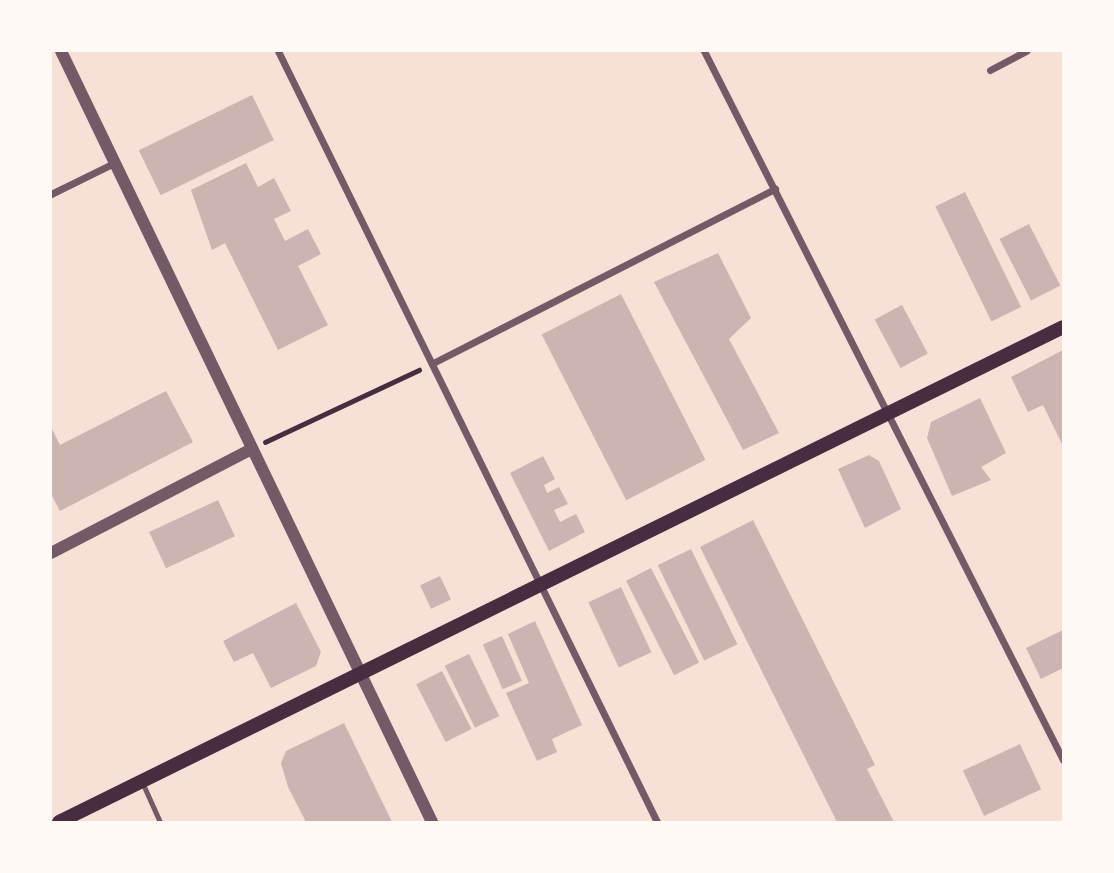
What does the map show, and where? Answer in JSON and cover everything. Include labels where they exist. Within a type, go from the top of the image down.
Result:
[{"type":"main road","points":[[59,822],[361,676],[1063,327]]},
{"type":"street","points":[[61,51],[432,822]]},
{"type":"street","points":[[278,51],[657,822]]},
{"type":"street","points":[[704,51],[1063,760]]},
{"type":"street","points":[[990,70],[1026,51]]},
{"type":"street","points":[[51,194],[114,163]]},
{"type":"street","points":[[433,363],[775,189]]},
{"type":"street","points":[[51,553],[252,449]]},
{"type":"lane","points":[[142,782],[160,822]]},
{"type":"path","points":[[252,449],[433,363]]},
{"type":"building","points":[[252,95],[274,140],[161,195],[139,150]]},
{"type":"building","points":[[246,163],[258,187],[274,178],[291,211],[274,219],[285,241],[308,229],[321,254],[298,266],[328,325],[278,350],[225,243],[212,250],[191,190]]},
{"type":"building","points":[[965,192],[1021,307],[991,322],[935,206]]},
{"type":"building","points":[[1029,224],[1060,285],[1031,300],[1000,239]]},
{"type":"building","points":[[718,253],[751,318],[729,339],[779,433],[743,450],[654,282]]},
{"type":"building","points":[[621,294],[705,460],[626,500],[542,334]]},
{"type":"building","points":[[902,305],[928,354],[900,368],[875,320]]},
{"type":"building","points":[[1063,350],[1063,446],[1043,405],[1028,412],[1011,377]]},
{"type":"building","points":[[166,391],[193,442],[60,511],[51,494],[51,427],[60,445]]},
{"type":"building","points":[[980,398],[1006,453],[981,467],[991,480],[952,496],[927,438],[931,422]]},
{"type":"building","points":[[869,455],[879,461],[901,509],[865,528],[838,469]]},
{"type":"building","points":[[543,456],[555,479],[544,485],[547,493],[559,487],[568,504],[554,510],[560,522],[576,514],[585,532],[549,551],[510,473]]},
{"type":"building","points":[[218,500],[235,536],[166,568],[149,532]]},
{"type":"building","points":[[753,520],[875,765],[867,769],[894,822],[837,822],[700,547]]},
{"type":"building","points":[[691,549],[737,644],[704,660],[658,565]]},
{"type":"building","points":[[651,568],[699,662],[674,675],[626,581]]},
{"type":"building","points":[[440,576],[451,600],[431,609],[420,585]]},
{"type":"building","points":[[621,587],[651,652],[619,667],[588,602]]},
{"type":"building","points":[[296,603],[321,652],[316,666],[271,688],[253,653],[234,662],[223,641]]},
{"type":"building","points":[[535,621],[582,725],[552,739],[557,752],[537,761],[506,693],[529,683],[508,634]]},
{"type":"building","points":[[1063,630],[1063,668],[1041,679],[1026,648]]},
{"type":"building","points":[[502,636],[522,681],[503,689],[483,645]]},
{"type":"building","points":[[469,654],[499,716],[475,728],[445,666]]},
{"type":"building","points":[[442,671],[472,729],[446,742],[416,684]]},
{"type":"building","points":[[344,723],[392,822],[306,822],[288,787],[281,763],[286,751]]},
{"type":"building","points":[[1020,744],[1041,789],[984,816],[963,771]]}]
